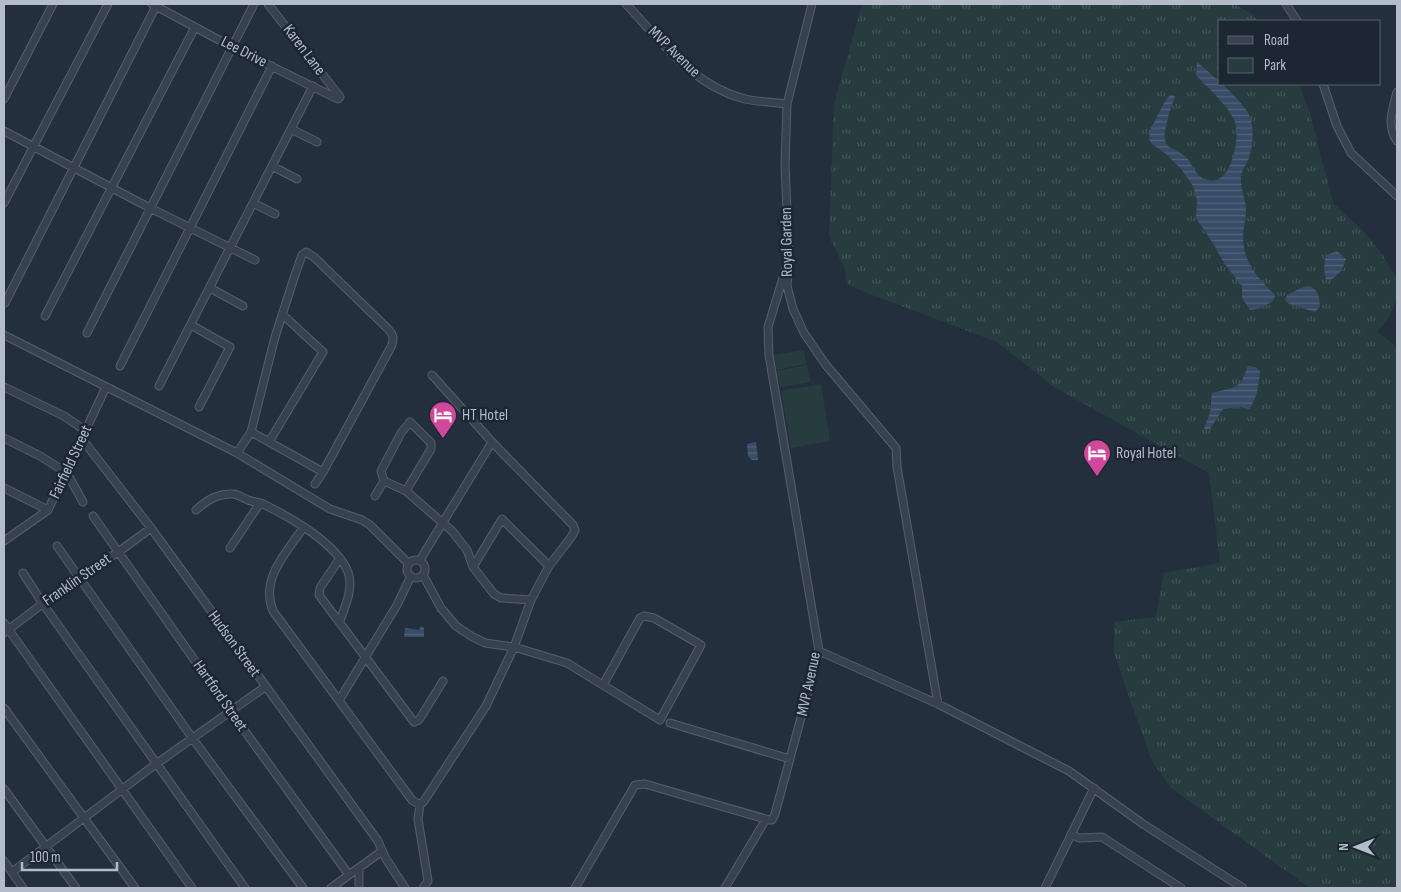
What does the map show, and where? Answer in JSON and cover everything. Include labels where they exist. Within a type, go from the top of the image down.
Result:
[{"type":"street","points":[[4,99],[52,4]]},
{"type":"street","points":[[4,203],[108,4]]},
{"type":"street","points":[[87,333],[254,4]]},
{"type":"street","name":"Karen Lane","points":[[268,4],[339,98]]},
{"type":"street","name":"MVP Avenue","points":[[626,4],[681,63],[703,80],[745,99],[787,104]]},
{"type":"street","name":"Royal Garden","points":[[812,4],[787,104],[784,165],[789,258],[787,286],[793,309],[804,333],[826,365],[896,448],[897,467],[938,704]]},
{"type":"street","points":[[1286,4],[1296,20]]},
{"type":"street","points":[[5,303],[154,5]]},
{"type":"street","name":"Lee Drive","points":[[154,5],[232,47],[339,98]]},
{"type":"street","points":[[45,316],[195,27]]},
{"type":"street","points":[[120,366],[272,66]]},
{"type":"street","points":[[1323,85],[1337,126],[1351,153],[1397,196]]},
{"type":"street","points":[[160,386],[313,86]]},
{"type":"street","points":[[1397,92],[1391,128],[1397,141]]},
{"type":"street","points":[[291,129],[317,142]]},
{"type":"street","points":[[4,131],[150,208],[255,260]]},
{"type":"street","points":[[272,166],[297,179]]},
{"type":"street","points":[[253,203],[275,214]]},
{"type":"street","points":[[237,453],[251,432],[282,314],[302,255],[306,252],[315,258],[394,336],[392,345],[315,484]]},
{"type":"street","name":"MVP Avenue","points":[[766,819],[772,820],[774,818],[819,651],[769,355],[768,327],[789,258]]},
{"type":"street","points":[[210,288],[243,306]]},
{"type":"street","points":[[269,442],[322,352],[282,314]]},
{"type":"street","points":[[191,325],[230,347],[199,407]]},
{"type":"street","points":[[4,335],[237,453],[330,509],[362,520],[409,564]]},
{"type":"street","points":[[423,888],[428,881],[418,819],[420,805],[486,706],[514,647],[531,600],[549,566],[575,530],[432,376]]},
{"type":"street","points":[[4,386],[64,416],[86,431]]},
{"type":"street","name":"Fairfield Street","points":[[5,539],[48,510],[106,387]]},
{"type":"street","points":[[375,496],[384,481],[381,471],[408,421],[431,443],[431,449],[406,491]]},
{"type":"street","points":[[251,432],[323,472]]},
{"type":"street","points":[[4,438],[40,456],[67,473],[83,502]]},
{"type":"street","name":"Hudson Street","points":[[82,439],[151,528],[378,841],[382,852],[405,888]]},
{"type":"street","points":[[420,560],[492,442]]},
{"type":"street","points":[[384,481],[406,491],[452,531],[467,550],[472,567],[497,596],[531,600]]},
{"type":"street","points":[[4,488],[48,510]]},
{"type":"street","points":[[196,510],[207,500],[223,495],[237,494],[260,503],[324,541],[340,558],[348,572],[347,599],[340,621]]},
{"type":"street","points":[[230,548],[260,503]]},
{"type":"street","name":"Hartford Street","points":[[92,516],[349,875]]},
{"type":"street","points":[[472,567],[502,519],[549,566]]},
{"type":"street","name":"Franklin Street","points":[[5,628],[43,604],[79,576],[117,553],[151,528]]},
{"type":"street","points":[[303,528],[273,573],[269,586],[269,598],[273,611],[412,800],[420,805]]},
{"type":"street","points":[[57,546],[302,888]]},
{"type":"street","points":[[340,558],[318,591],[322,600],[340,621],[414,722],[418,720],[443,681]]},
{"type":"street","points":[[420,560],[415,560],[409,564],[408,571],[415,578],[423,576]]},
{"type":"street","points":[[420,560],[425,567],[423,576],[441,608],[456,626],[485,643],[514,647],[567,663],[660,720],[701,645],[654,618],[644,616],[640,618],[603,685]]},
{"type":"street","points":[[23,573],[43,604],[245,888]]},
{"type":"street","points":[[340,700],[397,605],[411,576]]},
{"type":"street","points":[[5,628],[192,888]]},
{"type":"street","points":[[819,651],[938,704],[1070,771],[1143,824],[1243,888]]},
{"type":"street","points":[[12,872],[156,764],[265,687]]},
{"type":"street","points":[[4,708],[134,888]]},
{"type":"street","points":[[670,723],[790,759]]},
{"type":"street","points":[[575,888],[635,785],[645,784],[766,819],[725,888]]},
{"type":"street","points":[[1045,888],[1094,788]]},
{"type":"street","points":[[4,789],[76,888]]},
{"type":"street","points":[[1071,834],[1079,838],[1102,837],[1181,888]]},
{"type":"street","points":[[331,888],[382,852]]},
{"type":"street","points":[[4,861],[21,888]]},
{"type":"street","points":[[359,868],[359,888]]},
{"type":"green space","points":[[862,4],[1234,4],[1252,14],[1257,20],[1218,20],[1218,85],[1299,85],[1310,114],[1333,203],[1363,231],[1382,254],[1397,279],[1396,300],[1389,318],[1377,332],[1397,347],[1397,888],[1310,888],[1171,788],[1152,761],[1130,700],[1114,652],[1114,622],[1156,617],[1164,573],[1220,563],[1209,473],[1054,387],[997,342],[847,284],[845,269],[829,236],[834,104]]},
{"type":"green space","points":[[804,350],[806,364],[777,370],[774,355]]},
{"type":"green space","points":[[807,365],[810,382],[780,387],[777,371]]},
{"type":"green space","points":[[821,384],[830,441],[791,448],[781,391]]},
{"type":"water","points":[[1197,62],[1218,81],[1218,85],[1222,85],[1231,93],[1243,106],[1250,118],[1253,136],[1252,147],[1241,177],[1246,210],[1243,237],[1249,263],[1257,276],[1275,295],[1274,300],[1262,308],[1250,310],[1242,298],[1242,286],[1224,263],[1196,218],[1197,201],[1193,186],[1181,169],[1166,154],[1152,144],[1149,139],[1150,130],[1164,103],[1170,95],[1175,96],[1165,130],[1168,146],[1187,158],[1198,174],[1204,179],[1215,180],[1222,177],[1228,170],[1232,162],[1236,142],[1237,133],[1234,119],[1224,105],[1196,75]]},
{"type":"water","points":[[1337,251],[1346,259],[1345,262],[1336,277],[1330,280],[1326,279],[1324,267],[1327,255]]},
{"type":"water","points":[[1310,286],[1317,292],[1319,297],[1320,306],[1315,312],[1289,304],[1285,300],[1287,295],[1303,287]]},
{"type":"water","points":[[1248,366],[1257,368],[1260,371],[1256,396],[1252,405],[1249,409],[1240,407],[1223,409],[1210,429],[1204,429],[1210,412],[1212,393],[1232,388],[1241,383]]},
{"type":"water","points":[[756,442],[758,460],[752,460],[748,456],[747,444]]},
{"type":"water","points":[[421,626],[424,628],[424,637],[404,637],[405,628],[419,630]]},
{"type":"place","name":"HT Hotel","points":[[443,439]]},
{"type":"place","name":"Royal Hotel","points":[[1097,477]]}]
